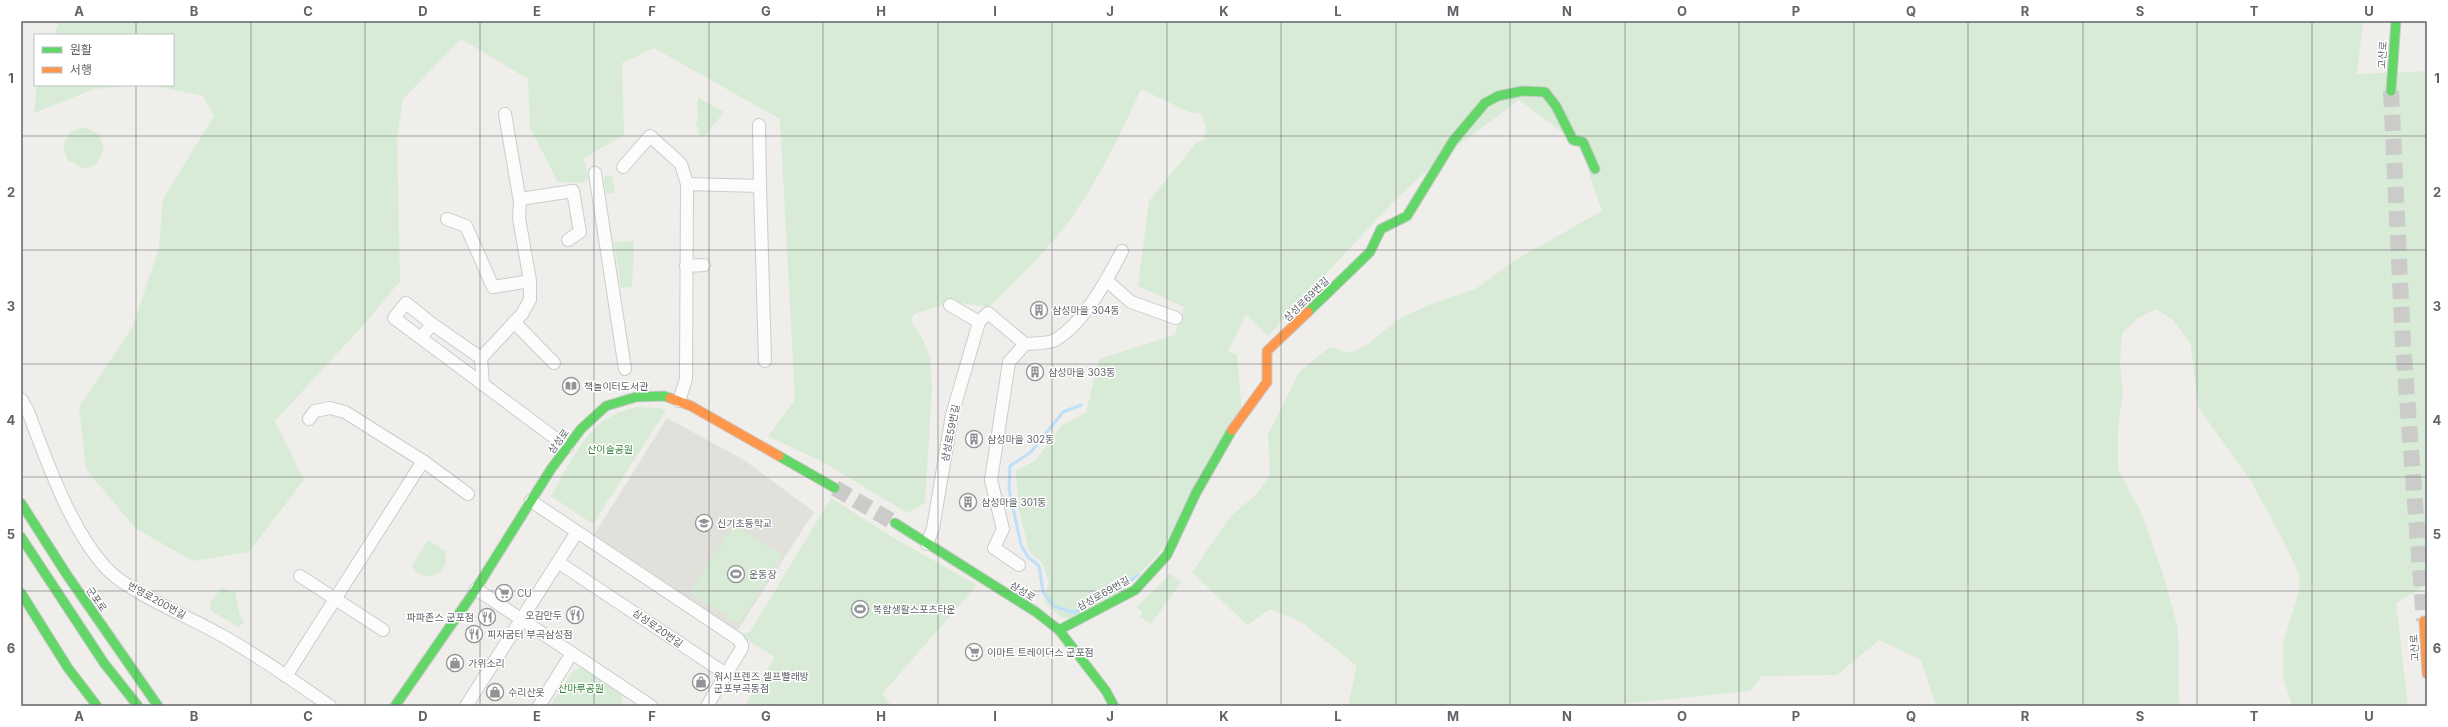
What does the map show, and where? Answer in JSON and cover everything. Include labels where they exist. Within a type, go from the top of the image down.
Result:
[{"type":"street","name":"고산로","points":[[2391,91],[2396,21]]},
{"type":"street","name":"삼성로69번길","points":[[1058,630],[1135,590],[1167,555],[1196,492],[1228,436],[1267,382],[1267,351],[1370,252],[1381,229],[1407,216],[1453,141],[1485,103],[1498,96],[1522,91],[1545,92],[1556,106],[1573,140],[1583,142],[1595,169]]},
{"type":"street","points":[[483,385],[481,358],[514,322],[530,300],[530,281],[519,218],[520,198],[505,114]]},
{"type":"street","points":[[759,125],[765,361]]},
{"type":"street","points":[[624,167],[650,136],[681,164],[687,184],[686,379],[679,402]]},
{"type":"street","points":[[595,173],[625,369]]},
{"type":"street","points":[[687,184],[760,186]]},
{"type":"street","points":[[520,198],[573,191],[580,232],[568,240]]},
{"type":"street","points":[[447,219],[466,226],[493,287],[530,281]]},
{"type":"street","points":[[1020,566],[994,548],[1003,529],[991,480],[1009,362],[1025,344],[1054,341],[1073,326],[1106,280],[1122,251]]},
{"type":"street","points":[[686,266],[704,266]]},
{"type":"street","points":[[1106,280],[1131,302],[1176,318]]},
{"type":"street","points":[[481,358],[432,324],[406,303],[394,318],[567,447]]},
{"type":"street","points":[[950,306],[979,322]]},
{"type":"street","name":"삼성로59번길","points":[[927,544],[933,528],[952,415],[979,322],[988,313],[1025,344]]},
{"type":"street","points":[[514,322],[554,363]]},
{"type":"street","points":[[421,338],[432,324]]},
{"type":"street","name":"삼성로","points":[[395,706],[476,589],[567,447],[581,429],[606,406],[636,397],[664,396],[698,410],[835,488]]},
{"type":"street","name":"번영로200번길","points":[[21,399],[27,409],[56,483],[92,551],[108,570],[138,591],[222,635],[330,706]]},
{"type":"street","points":[[308,419],[315,411],[330,408],[345,412],[423,461],[468,494]]},
{"type":"street","points":[[286,676],[423,461]]},
{"type":"street","points":[[531,501],[741,642],[742,648],[706,706]]},
{"type":"street","name":"군포로","points":[[21,503],[67,575],[158,706]]},
{"type":"street","name":"삼성로","points":[[895,523],[1036,612],[1058,630],[1106,691],[1114,706]]},
{"type":"street","points":[[466,706],[520,619],[578,532]]},
{"type":"street","points":[[21,537],[104,663],[138,706]]},
{"type":"street","name":"삼성로20번길","points":[[558,562],[726,674]]},
{"type":"street","points":[[300,576],[383,630]]},
{"type":"street","points":[[476,589],[572,653],[633,701],[651,706]]},
{"type":"street","points":[[21,593],[68,668],[97,706]]},
{"type":"street","name":"고산로","points":[[2424,621],[2427,674]]},
{"type":"street","points":[[540,706],[572,653]]},
{"type":"street","points":[[87,656],[104,679]]},
{"type":"shaded area","name":"신기초등학교","points":[[667,418],[744,460],[814,512],[737,631],[594,535]]},
{"type":"green space","points":[[59,21],[2363,21],[2357,74],[2427,71],[2427,585],[2396,603],[2408,706],[2292,706],[2283,677],[2283,643],[2299,591],[2299,575],[2286,546],[2251,481],[2198,407],[2191,345],[2173,320],[2156,309],[2138,318],[2122,333],[2120,363],[2123,391],[2118,430],[2118,470],[2141,512],[2163,574],[2178,628],[2179,706],[1936,706],[1921,660],[1879,640],[1837,675],[1762,676],[1750,691],[1602,706],[1348,706],[1357,666],[1300,621],[1270,609],[1247,625],[1192,572],[1230,517],[1258,493],[1270,474],[1268,435],[1299,372],[1330,347],[1351,353],[1368,344],[1397,320],[1431,304],[1477,288],[1515,260],[1602,211],[1579,144],[1519,100],[1437,161],[1392,203],[1268,336],[1246,315],[1228,351],[1237,355],[1242,410],[1169,542],[1122,593],[1075,619],[1061,617],[1044,602],[1049,581],[1042,563],[1029,551],[1019,510],[1016,471],[1037,459],[1062,425],[1086,413],[1099,359],[1175,335],[1184,307],[1138,286],[1149,201],[1197,142],[1204,140],[1206,126],[1201,114],[1189,112],[1141,89],[1101,171],[1072,217],[1043,253],[989,307],[951,302],[914,314],[911,321],[923,340],[930,358],[932,389],[925,503],[907,513],[823,462],[768,436],[795,400],[780,119],[654,48],[622,63],[624,135],[584,158],[588,178],[581,183],[558,182],[530,128],[528,79],[461,39],[403,99],[397,138],[400,281],[368,320],[275,421],[304,480],[249,552],[193,561],[135,528],[86,469],[79,407],[132,328],[159,248],[163,199],[214,116],[203,96],[156,86],[174,86],[174,34],[54,34]]},
{"type":"green space","points":[[37,86],[128,86],[94,89],[34,113]]},
{"type":"green space","points":[[699,98],[724,112],[705,136],[700,136],[695,123],[698,121],[697,101]]},
{"type":"green space","points":[[84,127],[99,134],[104,149],[97,163],[89,168],[80,167],[71,161],[68,161],[63,146],[70,132]]},
{"type":"green space","points":[[612,175],[615,193],[606,194],[604,177]]},
{"type":"green space","points":[[634,241],[632,287],[621,288],[614,242]]},
{"type":"green space","name":"산이슬공원","points":[[637,407],[659,408],[666,410],[593,524],[551,496],[584,440],[594,429],[620,412]]},
{"type":"green space","name":"복합생활스포츠타운","points":[[831,498],[892,537],[977,585],[882,694],[892,706],[745,706],[775,657],[738,634],[750,632]]},
{"type":"green space","name":"운동장","points":[[734,524],[783,556],[739,624],[690,592]]},
{"type":"green space","points":[[428,540],[445,551],[446,563],[442,571],[438,574],[426,576],[418,573],[412,566]]},
{"type":"green space","points":[[1169,573],[1181,582],[1151,624],[1140,616],[1142,612],[1137,607]]},
{"type":"green space","points":[[222,587],[230,592],[235,591],[240,616],[244,622],[238,627],[210,610],[210,603]]},
{"type":"green space","name":"산마루공원","points":[[581,667],[622,695],[623,700],[619,706],[550,706],[573,671]]},
{"type":"waterway","points":[[1081,405],[1063,412],[1031,452],[1010,466],[1009,489],[1021,545],[1028,557],[1039,566],[1043,592],[1054,606],[1074,613],[1083,608]]},
{"type":"waterway","points":[[1118,590],[1138,575]]},
{"type":"tunnel","points":[[2391,91],[2403,344],[2424,621]]},
{"type":"tunnel","points":[[835,488],[895,523]]},
{"type":"traffic: fast","points":[[2391,91],[2396,21]]},
{"type":"traffic: fast","points":[[1308,312],[1370,252],[1381,229],[1407,216],[1453,141],[1485,103],[1498,96],[1522,91],[1545,92],[1556,106],[1573,140],[1583,142],[1595,169]]},
{"type":"traffic: fast","points":[[395,706],[476,589],[551,469],[581,429],[606,406],[636,397],[664,396],[670,398]]},
{"type":"traffic: fast","points":[[1059,630],[1135,590],[1167,555],[1196,493],[1232,430]]},
{"type":"traffic: fast","points":[[779,456],[835,488]]},
{"type":"traffic: fast","points":[[21,503],[67,575],[158,706]]},
{"type":"traffic: fast","points":[[895,523],[1036,612],[1059,630],[1106,691],[1114,706]]},
{"type":"traffic: fast","points":[[21,537],[104,663],[138,706]]},
{"type":"traffic: fast","points":[[21,593],[68,668],[97,706]]},
{"type":"traffic: slow","points":[[1232,430],[1267,382],[1267,351],[1308,312]]},
{"type":"traffic: slow","points":[[670,398],[691,406],[779,456]]},
{"type":"traffic: slow","points":[[2424,621],[2427,674]]},
{"type":"place","name":"삼성마을 304동","points":[[1039,310]]},
{"type":"place","name":"삼성마을 303동","points":[[1035,372]]},
{"type":"place","name":"책놀이터도서관","points":[[571,386]]},
{"type":"place","name":"삼성마을 302동","points":[[974,439]]},
{"type":"place","name":"삼성마을 301동","points":[[968,502]]},
{"type":"place","name":"신기초등학교","points":[[704,523]]},
{"type":"place","name":"운동장","points":[[736,574]]},
{"type":"place","name":"CU","points":[[504,593]]},
{"type":"place","name":"복합생활스포츠타운","points":[[860,609]]},
{"type":"place","name":"오감만두","points":[[575,615]]},
{"type":"place","name":"파파존스 군포점","points":[[487,617]]},
{"type":"place","name":"피자굼터 부곡삼성점","points":[[474,634]]},
{"type":"place","name":"이마트 트레이더스 군포점","points":[[974,652]]},
{"type":"place","name":"가위소리","points":[[455,663]]},
{"type":"place","name":"워시프렌즈 셀프빨래방 군포부곡동점","points":[[701,682]]},
{"type":"place","name":"수리산옷","points":[[495,692]]}]
